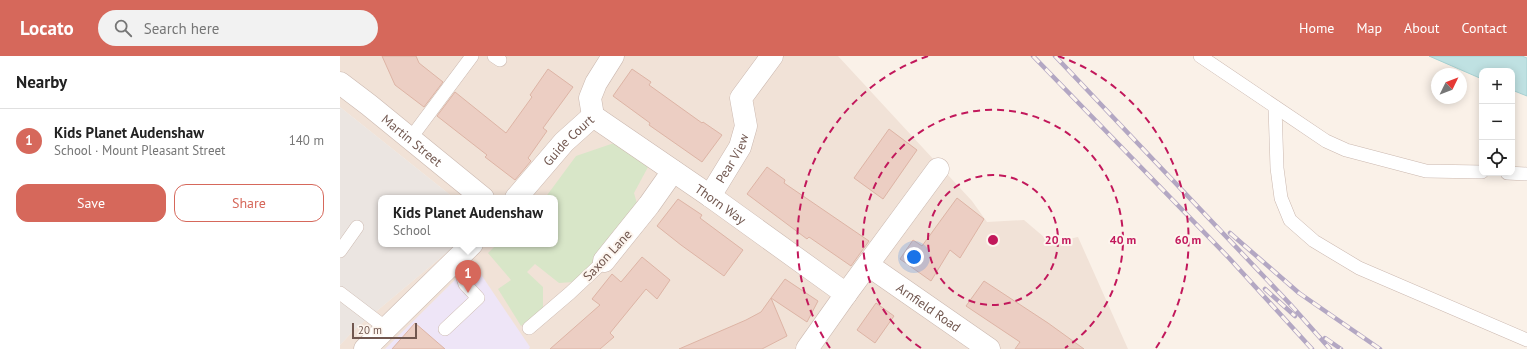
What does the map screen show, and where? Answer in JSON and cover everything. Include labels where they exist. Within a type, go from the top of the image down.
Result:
[{"type":"street","name":"Guide Court","points":[[519,195],[564,142],[594,116],[590,98],[596,83],[614,56]]},
{"type":"street","name":"Pear View","points":[[710,196],[740,147],[746,126],[741,98],[772,56]]},
{"type":"street","name":"Martin Street","points":[[340,83],[479,195]]},
{"type":"street","name":"Thorn Way","points":[[594,116],[710,196],[846,294]]},
{"type":"street","points":[[808,349],[846,294],[938,169]]},
{"type":"street","name":"Saxon Lane","points":[[604,261],[649,205],[673,171]]},
{"type":"street","points":[[365,349],[469,247]]},
{"type":"street","name":"Arnfield Road","points":[[868,265],[989,349]]},
{"type":"lane","points":[[410,139],[472,56]]},
{"type":"lane","points":[[1200,56],[1326,141],[1346,150],[1426,171],[1479,172]]},
{"type":"lane","points":[[1275,107],[1276,168],[1281,198],[1290,220],[1314,241],[1358,268],[1527,340]]},
{"type":"lane","points":[[1515,173],[1527,174]]},
{"type":"lane","points":[[340,251],[357,227]]},
{"type":"lane","points":[[445,329],[478,298],[464,284],[456,259]]},
{"type":"lane","name":"Saxon Lane","points":[[529,328],[570,293],[604,261]]},
{"type":"lane","points":[[340,293],[386,328]]},
{"type":"shaded area","points":[[340,56],[838,56],[972,201],[987,222],[1024,220],[1051,243],[1078,237],[1128,349],[340,349],[340,345],[354,330],[453,247],[558,247],[558,195],[450,195],[340,107]]},
{"type":"shaded area","points":[[340,107],[450,195],[378,195],[378,247],[453,247],[354,330],[340,345]]},
{"type":"shaded area","points":[[471,264],[480,273],[530,347],[529,349],[385,349]]},
{"type":"green space","points":[[614,143],[648,167],[634,193],[638,207],[611,244],[573,282],[559,283],[535,264],[527,272],[543,287],[543,309],[521,326],[498,289],[511,280],[488,253],[494,247],[558,247],[558,195],[547,195],[576,156]]},
{"type":"water","points":[[1429,56],[1522,56],[1527,58],[1527,96],[1515,91],[1515,68],[1479,68],[1479,78],[1467,72],[1467,68],[1457,68]]},
{"type":"building","points":[[382,56],[416,56],[419,63],[443,82],[424,107],[395,85]]},
{"type":"building","points":[[548,69],[573,87],[543,128],[547,131],[528,158],[531,161],[515,180],[485,157],[487,155],[437,116],[455,92],[506,133],[532,97],[530,95]]},
{"type":"building","points":[[632,69],[651,82],[649,85],[702,123],[703,122],[722,135],[702,162],[649,125],[650,123],[613,96]]},
{"type":"building","points":[[889,129],[917,150],[883,199],[854,178]]},
{"type":"building","points":[[767,167],[785,180],[784,183],[869,241],[851,266],[809,237],[807,239],[747,194]]},
{"type":"building","points":[[957,198],[984,219],[960,258],[950,250],[931,281],[900,259],[913,240],[922,246]]},
{"type":"building","points":[[678,199],[702,215],[700,218],[743,250],[724,276],[657,226]]},
{"type":"building","points":[[642,257],[670,280],[657,299],[646,289],[610,333],[614,337],[600,349],[550,349],[600,305],[592,299],[612,274],[621,282]]},
{"type":"building","points":[[785,279],[818,301],[807,322],[771,298]]},
{"type":"building","points":[[984,281],[1048,323],[1084,349],[1015,349],[1020,342],[966,306]]},
{"type":"building","points":[[771,298],[787,336],[762,349],[679,349],[761,312]]},
{"type":"building","points":[[876,303],[894,316],[875,343],[857,330]]},
{"type":"building","points":[[415,323],[445,349],[392,349]]},
{"type":"railway","points":[[1033,56],[1229,258],[1312,349]]},
{"type":"railway","points":[[1055,56],[1290,304],[1330,349]]},
{"type":"railway","points":[[1230,233],[1299,293],[1380,349]]},
{"type":"railway","points":[[1265,289],[1295,316]]},
{"type":"railway","points":[[1325,338],[1341,349]]},
{"type":"place","name":"Kids Planet Audenshaw","points":[[468,293]]}]
